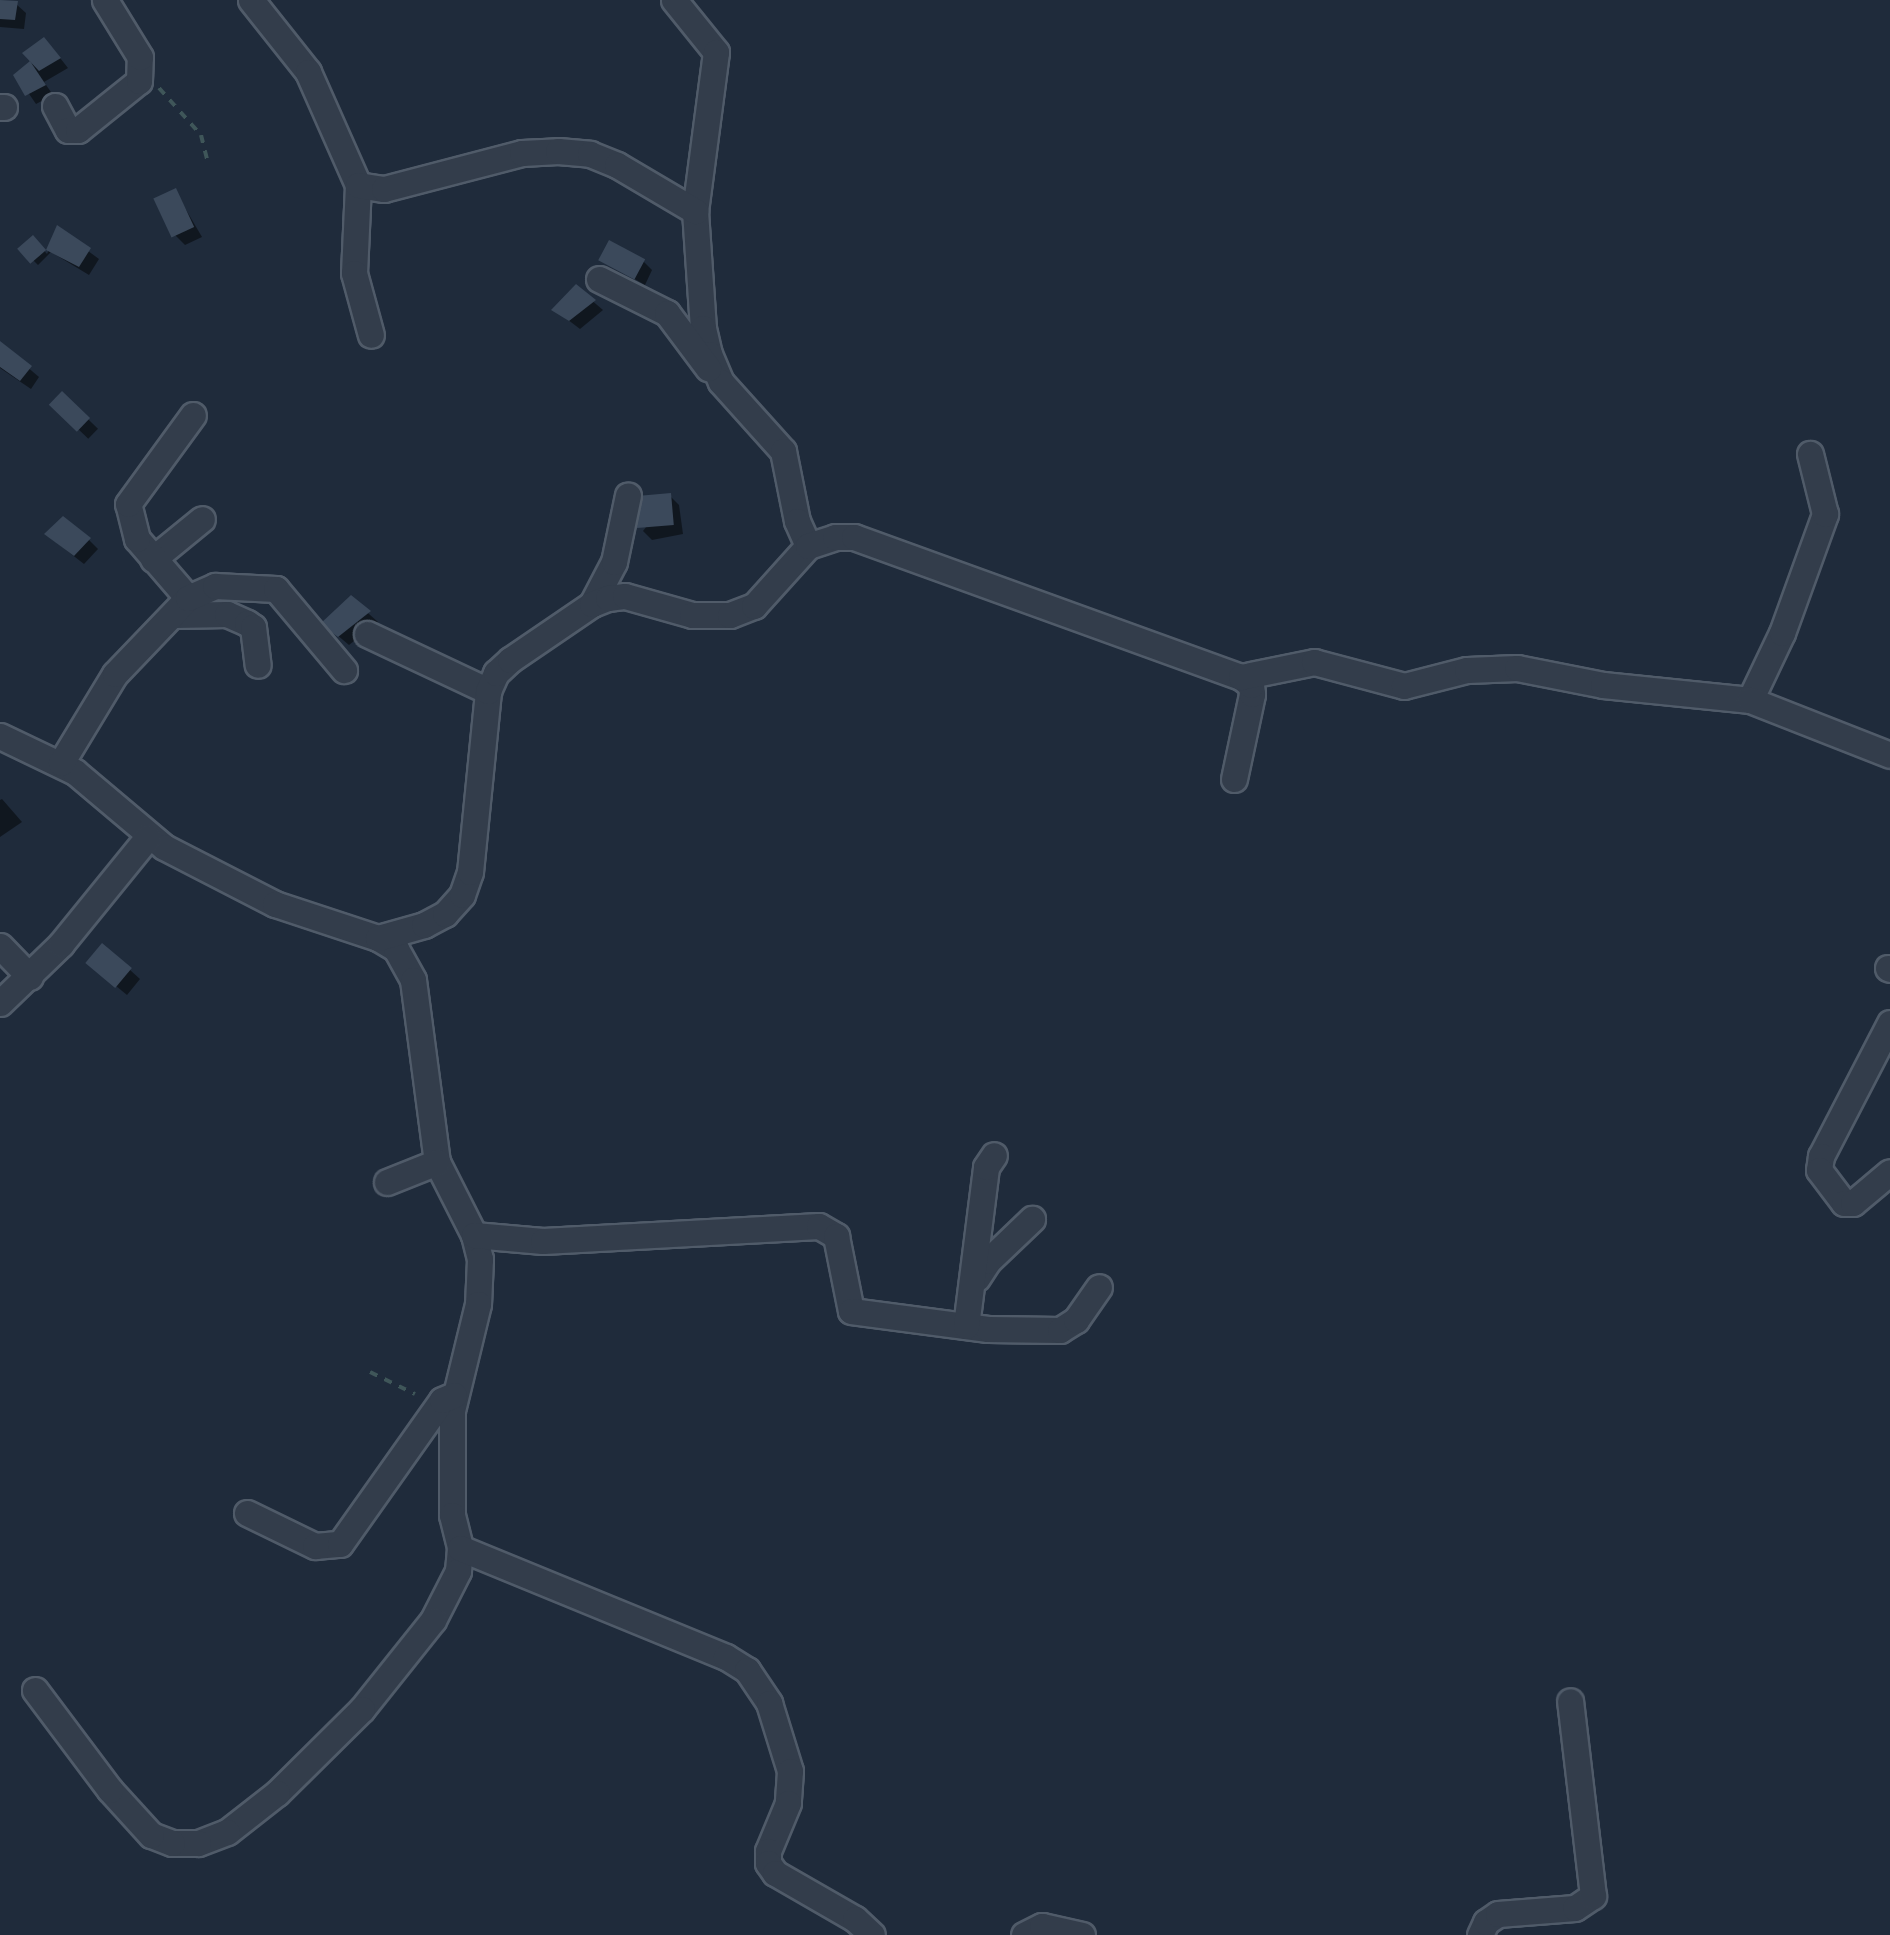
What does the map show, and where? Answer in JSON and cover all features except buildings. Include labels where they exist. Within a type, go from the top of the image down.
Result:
[{"type":"street","points":[[54,106],[68,130],[78,130],[139,81],[140,57],[106,0]]},
{"type":"street","points":[[251,0],[308,72],[358,186],[354,273],[371,334]]},
{"type":"street","points":[[674,0],[716,52],[696,211],[703,328],[722,382]]},
{"type":"street","points":[[358,186],[384,189],[522,153],[558,151],[590,154],[617,165],[696,211]]},
{"type":"street","points":[[598,279],[667,313],[784,451],[797,520],[808,546]]},
{"type":"street","points":[[193,415],[128,504],[130,524],[181,606],[226,614],[253,627],[258,665]]},
{"type":"street","points":[[1750,700],[1782,633],[1825,514],[1810,454]]},
{"type":"street","points":[[592,604],[614,562],[628,495]]},
{"type":"street","points":[[153,560],[202,520]]},
{"type":"street","points":[[378,938],[424,925],[445,914],[462,895],[470,872],[488,691],[496,673],[510,660],[592,604],[624,596],[692,614],[730,615],[754,606],[808,546],[835,536],[854,536],[1240,677],[1251,685],[1252,694],[1234,779]]},
{"type":"street","points":[[61,763],[115,674],[181,606],[216,586],[276,590],[344,670]]},
{"type":"street","points":[[367,634],[488,691]]},
{"type":"street","points":[[1240,677],[1314,662],[1404,686],[1493,667],[1603,685],[1750,700],[1890,755]]},
{"type":"street","points":[[0,736],[61,763],[148,837],[265,900],[378,938],[396,949],[413,980],[437,1162],[474,1236],[480,1260],[480,1293],[448,1398],[452,1515],[460,1548],[458,1571],[433,1620],[362,1709],[277,1793],[227,1832],[198,1843],[151,1836],[110,1790],[35,1690]]},
{"type":"street","points":[[0,1003],[30,977],[148,837]]},
{"type":"street","points":[[0,946],[30,977]]},
{"type":"street","points":[[1890,1023],[1820,1156],[1819,1170],[1844,1203],[1853,1203],[1890,1172]]},
{"type":"street","points":[[966,1326],[986,1167],[994,1155]]},
{"type":"street","points":[[387,1182],[437,1162]]},
{"type":"street","points":[[974,1282],[988,1260],[1032,1219]]},
{"type":"street","points":[[474,1236],[543,1241],[618,1239],[819,1226],[836,1236],[851,1311],[966,1326],[1060,1330],[1076,1320],[1098,1287]]},
{"type":"street","points":[[247,1513],[315,1546],[340,1544],[448,1398]]},
{"type":"street","points":[[460,1548],[726,1656],[747,1670],[769,1704],[790,1771],[788,1803],[768,1850],[768,1863],[774,1873],[854,1919],[872,1935]]},
{"type":"street","points":[[1480,1935],[1486,1922],[1498,1914],[1575,1908],[1594,1896],[1570,1702]]},
{"type":"street","points":[[1024,1935],[1042,1926],[1082,1935]]},
{"type":"path","points":[[142,71],[192,122],[208,164]]},
{"type":"path","points":[[370,1372],[422,1397],[448,1398]]}]
